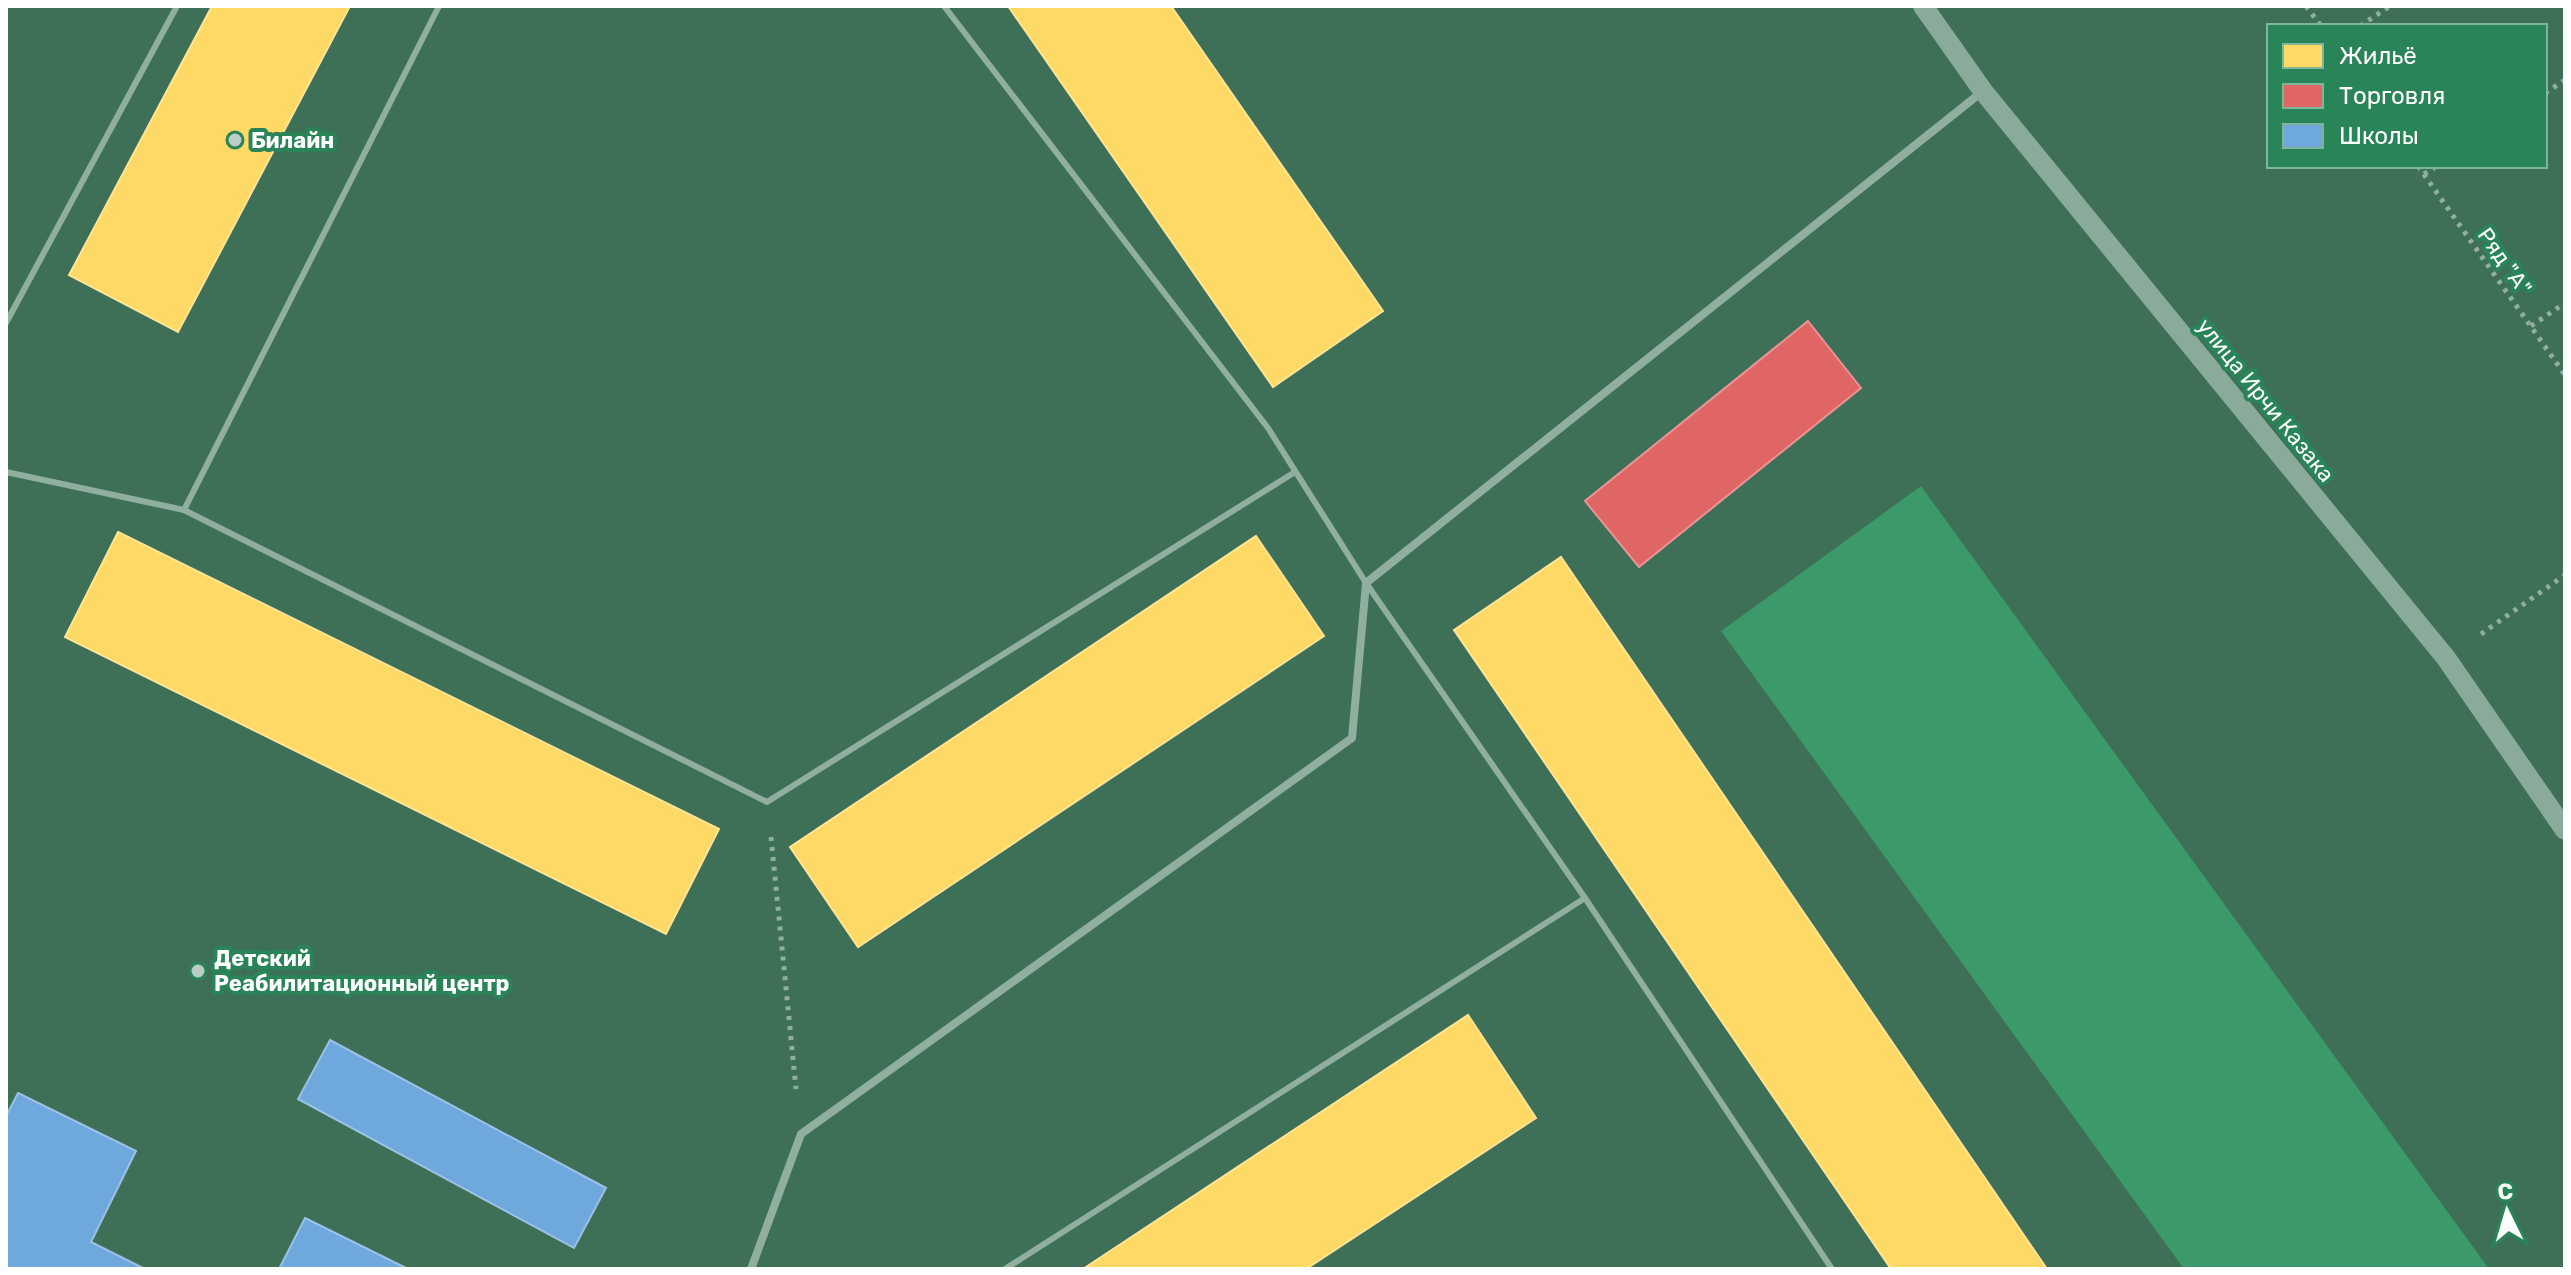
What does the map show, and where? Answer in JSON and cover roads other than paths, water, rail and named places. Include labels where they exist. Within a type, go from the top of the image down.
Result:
[{"type":"main road","name":"улица Ирчи Казака","points":[[1923,6],[1983,91],[2446,658],[2565,830]]},
{"type":"street","points":[[751,1269],[801,1134],[1352,738],[1366,583],[1983,91]]},
{"type":"lane","points":[[6,323],[177,6]]},
{"type":"lane","points":[[184,510],[439,6]]},
{"type":"lane","points":[[944,6],[1268,428],[1366,583],[1585,898],[1832,1269]]},
{"type":"lane","points":[[6,472],[184,510],[767,802],[1295,472]]},
{"type":"lane","points":[[1005,1269],[1585,898]]},
{"type":"place","name":"Билайн","points":[[235,140]]},
{"type":"place","name":"Детский Реабилитационный центр","points":[[198,971]]}]
